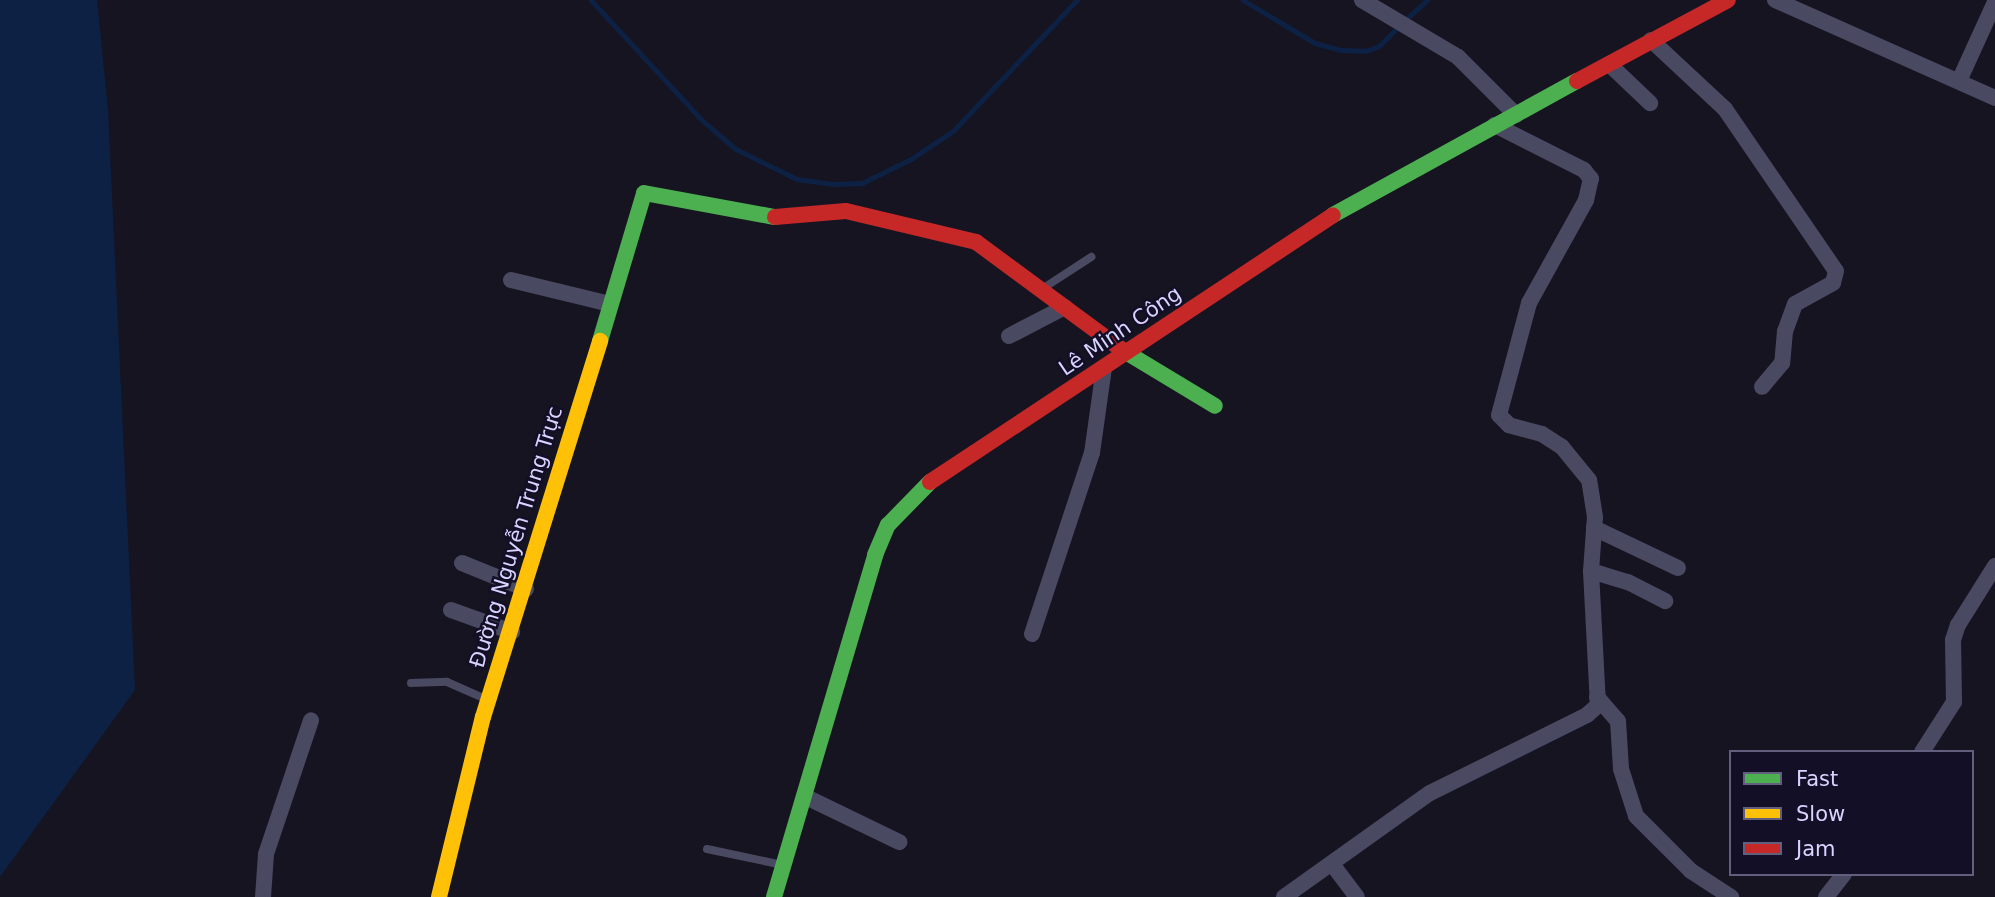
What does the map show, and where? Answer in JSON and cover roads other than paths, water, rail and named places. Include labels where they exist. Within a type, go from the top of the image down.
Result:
[{"type":"main road","name":"Lê Minh Công","points":[[774,897],[857,612],[879,547],[895,514],[932,480],[1361,197],[1728,0]]},
{"type":"main road","name":"Đường Nguyễn Trung Trực","points":[[439,897],[488,700],[526,589],[644,193],[782,218],[846,211],[962,237],[986,247],[1040,290]]},
{"type":"main road","points":[[1040,290],[1127,353],[1215,406]]},
{"type":"street","points":[[1363,0],[1415,34],[1458,57],[1516,115]]},
{"type":"street","points":[[1774,0],[1995,98]]},
{"type":"street","points":[[1959,81],[1995,2]]},
{"type":"street","points":[[1651,40],[1725,109],[1836,271],[1833,283],[1795,304],[1785,331],[1782,363],[1762,387]]},
{"type":"street","points":[[1609,64],[1650,103]]},
{"type":"street","points":[[1284,897],[1430,793],[1592,712],[1597,697],[1591,570],[1594,528],[1589,480],[1579,464],[1549,438],[1504,422],[1499,409],[1529,303],[1586,200],[1591,179],[1584,170],[1495,125]]},
{"type":"street","points":[[511,280],[610,304]]},
{"type":"street","points":[[1009,336],[1065,307]]},
{"type":"street","points":[[1032,634],[1092,453],[1104,368]]},
{"type":"street","points":[[1594,528],[1678,568]]},
{"type":"street","points":[[462,563],[526,589]]},
{"type":"street","points":[[1923,750],[1954,702],[1953,640],[1958,625],[1995,566]]},
{"type":"street","points":[[1591,570],[1628,582],[1665,601]]},
{"type":"street","points":[[451,610],[512,632]]},
{"type":"street","points":[[1597,697],[1618,721],[1621,769],[1636,816],[1691,872],[1731,897]]},
{"type":"street","points":[[263,897],[266,854],[311,720]]},
{"type":"street","points":[[804,796],[899,842]]},
{"type":"street","points":[[1332,864],[1357,897]]},
{"type":"street","points":[[1826,897],[1842,876]]},
{"type":"lane","points":[[1040,290],[1091,257]]},
{"type":"lane","points":[[411,682],[447,682],[488,700]]},
{"type":"lane","points":[[707,849],[783,865]]},
{"type":"water","points":[[0,0],[97,0],[108,110],[135,690],[0,877]]},
{"type":"waterway","points":[[591,0],[702,120],[736,149],[797,179],[834,184],[862,183],[911,159],[953,131],[1077,0]]},
{"type":"waterway","points":[[1243,0],[1315,43],[1342,50],[1366,51],[1379,46],[1398,27]]},
{"type":"waterway","points":[[1404,21],[1427,0]]}]
